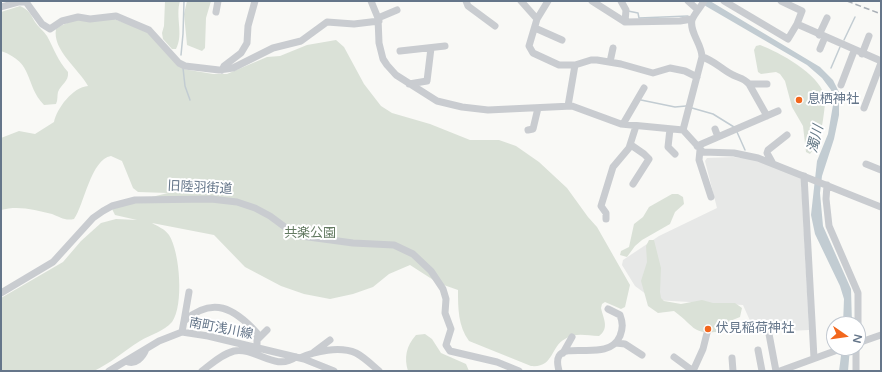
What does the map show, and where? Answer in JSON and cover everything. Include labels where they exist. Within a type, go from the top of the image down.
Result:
[{"type":"street","points":[[216,12],[218,1]]},
{"type":"street","points":[[222,70],[244,48],[248,38],[248,26],[255,1]]},
{"type":"street","points":[[466,1],[468,6],[495,26]]},
{"type":"street","points":[[521,1],[537,18]]},
{"type":"street","points":[[548,1],[537,18],[534,28],[529,46],[533,53],[556,64],[575,65],[591,60],[610,62],[653,73],[670,68],[685,71],[697,77]]},
{"type":"street","points":[[592,1],[625,22],[680,21],[692,18]]},
{"type":"street","points":[[621,1],[626,10],[625,22]]},
{"type":"street","points":[[688,1],[699,9]]},
{"type":"street","points":[[683,130],[702,57],[702,48],[692,25],[692,18],[704,1]]},
{"type":"street","points":[[724,1],[788,39],[797,24],[802,11],[781,1]]},
{"type":"street","points":[[738,1],[741,11]]},
{"type":"street","points":[[1,7],[19,2],[26,2],[42,24],[50,29],[62,21],[78,17],[90,19],[116,16],[149,30],[179,63],[195,68],[222,70],[233,68],[273,48],[301,41],[327,22],[354,24],[378,20],[397,10]]},
{"type":"street","points":[[374,2],[378,20],[379,43],[383,59],[396,75],[437,100],[462,107],[505,111],[568,106],[623,124],[683,130],[698,148],[706,152],[750,156],[772,162],[881,207]]},
{"type":"street","points":[[820,49],[826,18]]},
{"type":"street","points":[[797,24],[881,62],[864,108]]},
{"type":"street","points":[[534,28],[562,40]]},
{"type":"street","points":[[862,54],[870,36]]},
{"type":"street","points":[[400,50],[445,46]]},
{"type":"street","points":[[409,84],[414,82],[424,83],[427,81],[431,48]]},
{"type":"street","points":[[610,62],[613,48]]},
{"type":"street","points":[[841,85],[854,51]]},
{"type":"street","points":[[702,57],[717,64],[732,75],[743,78],[749,84],[767,116]]},
{"type":"street","points":[[568,106],[575,65]]},
{"type":"street","points":[[749,84],[767,84]]},
{"type":"street","points":[[623,124],[644,88]]},
{"type":"street","points":[[528,130],[533,129],[538,108]]},
{"type":"street","points":[[698,148],[718,137],[778,111]]},
{"type":"street","points":[[606,219],[606,213],[601,206],[601,200],[613,167],[630,145],[636,126]]},
{"type":"street","points":[[670,129],[668,147],[675,154]]},
{"type":"street","points":[[715,129],[718,137]]},
{"type":"street","points":[[772,162],[767,153],[768,150],[787,135]]},
{"type":"street","points":[[630,145],[649,159],[633,184]]},
{"type":"street","points":[[698,148],[699,160],[711,197]]},
{"type":"street","points":[[866,164],[881,170]]},
{"type":"street","points":[[804,176],[814,358]]},
{"type":"street","points":[[825,184],[829,226],[858,293],[858,316]]},
{"type":"street","name":"旧陸羽街道","points":[[1,293],[53,262],[93,218],[112,206],[141,199],[211,199],[237,202],[255,208],[270,216],[293,233],[301,236],[353,244],[394,245],[406,249],[431,271],[446,295],[445,313],[450,329],[446,345],[450,351],[497,362],[519,371]]},
{"type":"street","points":[[182,332],[189,292]]},
{"type":"street","points":[[184,321],[198,310],[208,307],[219,307],[230,310],[244,320],[257,333],[257,348]]},
{"type":"street","points":[[563,353],[604,350],[616,343],[623,329],[623,322],[620,315],[608,309]]},
{"type":"street","points":[[258,338],[267,330]]},
{"type":"street","name":"南町浅川線","points":[[109,371],[146,348],[182,332],[208,336],[298,358],[334,371]]},
{"type":"street","points":[[674,357],[693,371],[699,353],[703,349],[707,333]]},
{"type":"street","points":[[769,334],[776,371]]},
{"type":"street","points":[[866,340],[881,335]]},
{"type":"street","points":[[559,371],[557,363],[560,355],[563,353],[572,337]]},
{"type":"street","points":[[312,353],[330,340]]},
{"type":"street","points":[[616,343],[625,344],[642,355]]},
{"type":"street","points":[[202,371],[221,358],[235,351],[245,351],[278,363],[292,361],[312,353],[339,350],[357,354],[379,371]]},
{"type":"street","points":[[758,350],[762,371]]},
{"type":"street","points":[[780,371],[826,354]]},
{"type":"street","points":[[856,356],[856,371]]},
{"type":"street","points":[[213,371],[214,366],[221,358]]},
{"type":"street","points":[[732,358],[733,371]]},
{"type":"shaded area","name":"濁川","points":[[697,1],[710,1],[820,67],[833,80],[839,92],[839,115],[834,139],[822,176],[820,193],[823,226],[851,289],[852,316],[843,316],[844,299],[840,286],[815,234],[811,215],[817,161],[828,134],[833,105],[831,90],[822,78],[807,65]]},
{"type":"shaded area","points":[[733,157],[753,159],[801,178],[809,330],[769,332],[766,323],[751,323],[743,305],[654,300],[635,286],[622,265],[623,260],[659,236],[717,208],[705,161],[707,158]]},
{"type":"shaded area","points":[[841,356],[849,356],[848,371],[839,371]]},
{"type":"green space","points":[[165,1],[180,1],[178,13],[179,37],[176,49],[172,49],[163,39],[162,33],[164,26]]},
{"type":"green space","points":[[187,1],[211,1],[206,18],[205,48],[202,51],[187,45],[184,14]]},
{"type":"green space","points":[[20,6],[29,12],[36,24],[46,34],[59,59],[68,72],[66,81],[59,89],[56,104],[44,105],[38,97],[24,68],[12,56],[1,51],[1,12]]},
{"type":"green space","name":"共楽公園","points":[[89,18],[111,18],[148,31],[183,69],[213,74],[227,74],[267,57],[280,56],[307,45],[336,40],[344,47],[364,84],[381,106],[392,113],[430,124],[470,140],[499,140],[516,146],[539,162],[567,188],[597,227],[630,285],[625,307],[621,309],[605,302],[602,304],[601,308],[605,326],[604,330],[599,336],[578,335],[569,337],[560,343],[544,364],[531,366],[469,341],[465,335],[461,323],[458,290],[438,283],[410,265],[389,274],[373,287],[353,294],[330,299],[304,294],[281,286],[245,267],[214,235],[152,223],[163,229],[169,235],[176,254],[179,292],[176,314],[172,322],[165,328],[140,341],[112,361],[94,371],[1,371],[1,298],[63,262],[81,241],[101,223],[116,219],[137,220],[115,215],[111,207],[168,193],[138,192],[133,188],[122,161],[111,156],[104,159],[98,165],[74,219],[65,219],[52,214],[27,209],[14,208],[1,210],[1,138],[19,131],[35,134],[54,122],[58,111],[71,94],[82,87],[88,86],[62,52],[56,37],[56,29],[76,20]]},
{"type":"green space","points":[[760,45],[787,58],[807,72],[821,87],[825,101],[823,120],[819,138],[810,154],[806,152],[803,126],[792,107],[785,81],[780,74],[776,72],[761,74],[758,72],[754,50],[756,46]]},
{"type":"green space","points":[[672,194],[678,194],[683,197],[684,204],[675,212],[670,224],[642,240],[635,246],[627,257],[620,255],[621,251],[629,247],[634,224],[643,217],[649,207]]},
{"type":"green space","points":[[649,240],[654,240],[661,268],[660,292],[661,298],[664,301],[681,304],[702,300],[713,303],[735,303],[742,308],[740,317],[730,321],[723,331],[705,332],[695,329],[674,311],[658,313],[648,306],[641,281],[647,262],[646,246]]},
{"type":"green space","points":[[425,334],[432,339],[441,353],[466,364],[469,371],[408,371],[406,357],[410,343],[416,335]]},
{"type":"waterway","points":[[181,55],[184,1]]},
{"type":"waterway","points":[[628,11],[638,13],[639,18],[688,16]]},
{"type":"waterway","points":[[844,40],[855,17]]},
{"type":"waterway","points":[[831,68],[840,47]]},
{"type":"waterway","points":[[183,68],[185,86],[190,100]]},
{"type":"waterway","points":[[641,100],[675,107],[686,106]]},
{"type":"waterway","points":[[692,108],[713,114],[734,127]]},
{"type":"waterway","points":[[737,132],[745,150]]},
{"type":"railway","points":[[847,1],[881,14]]},
{"type":"place","name":"息栖神社","points":[[799,100]]},
{"type":"place","name":"伏見稲荷神社","points":[[708,329]]}]
